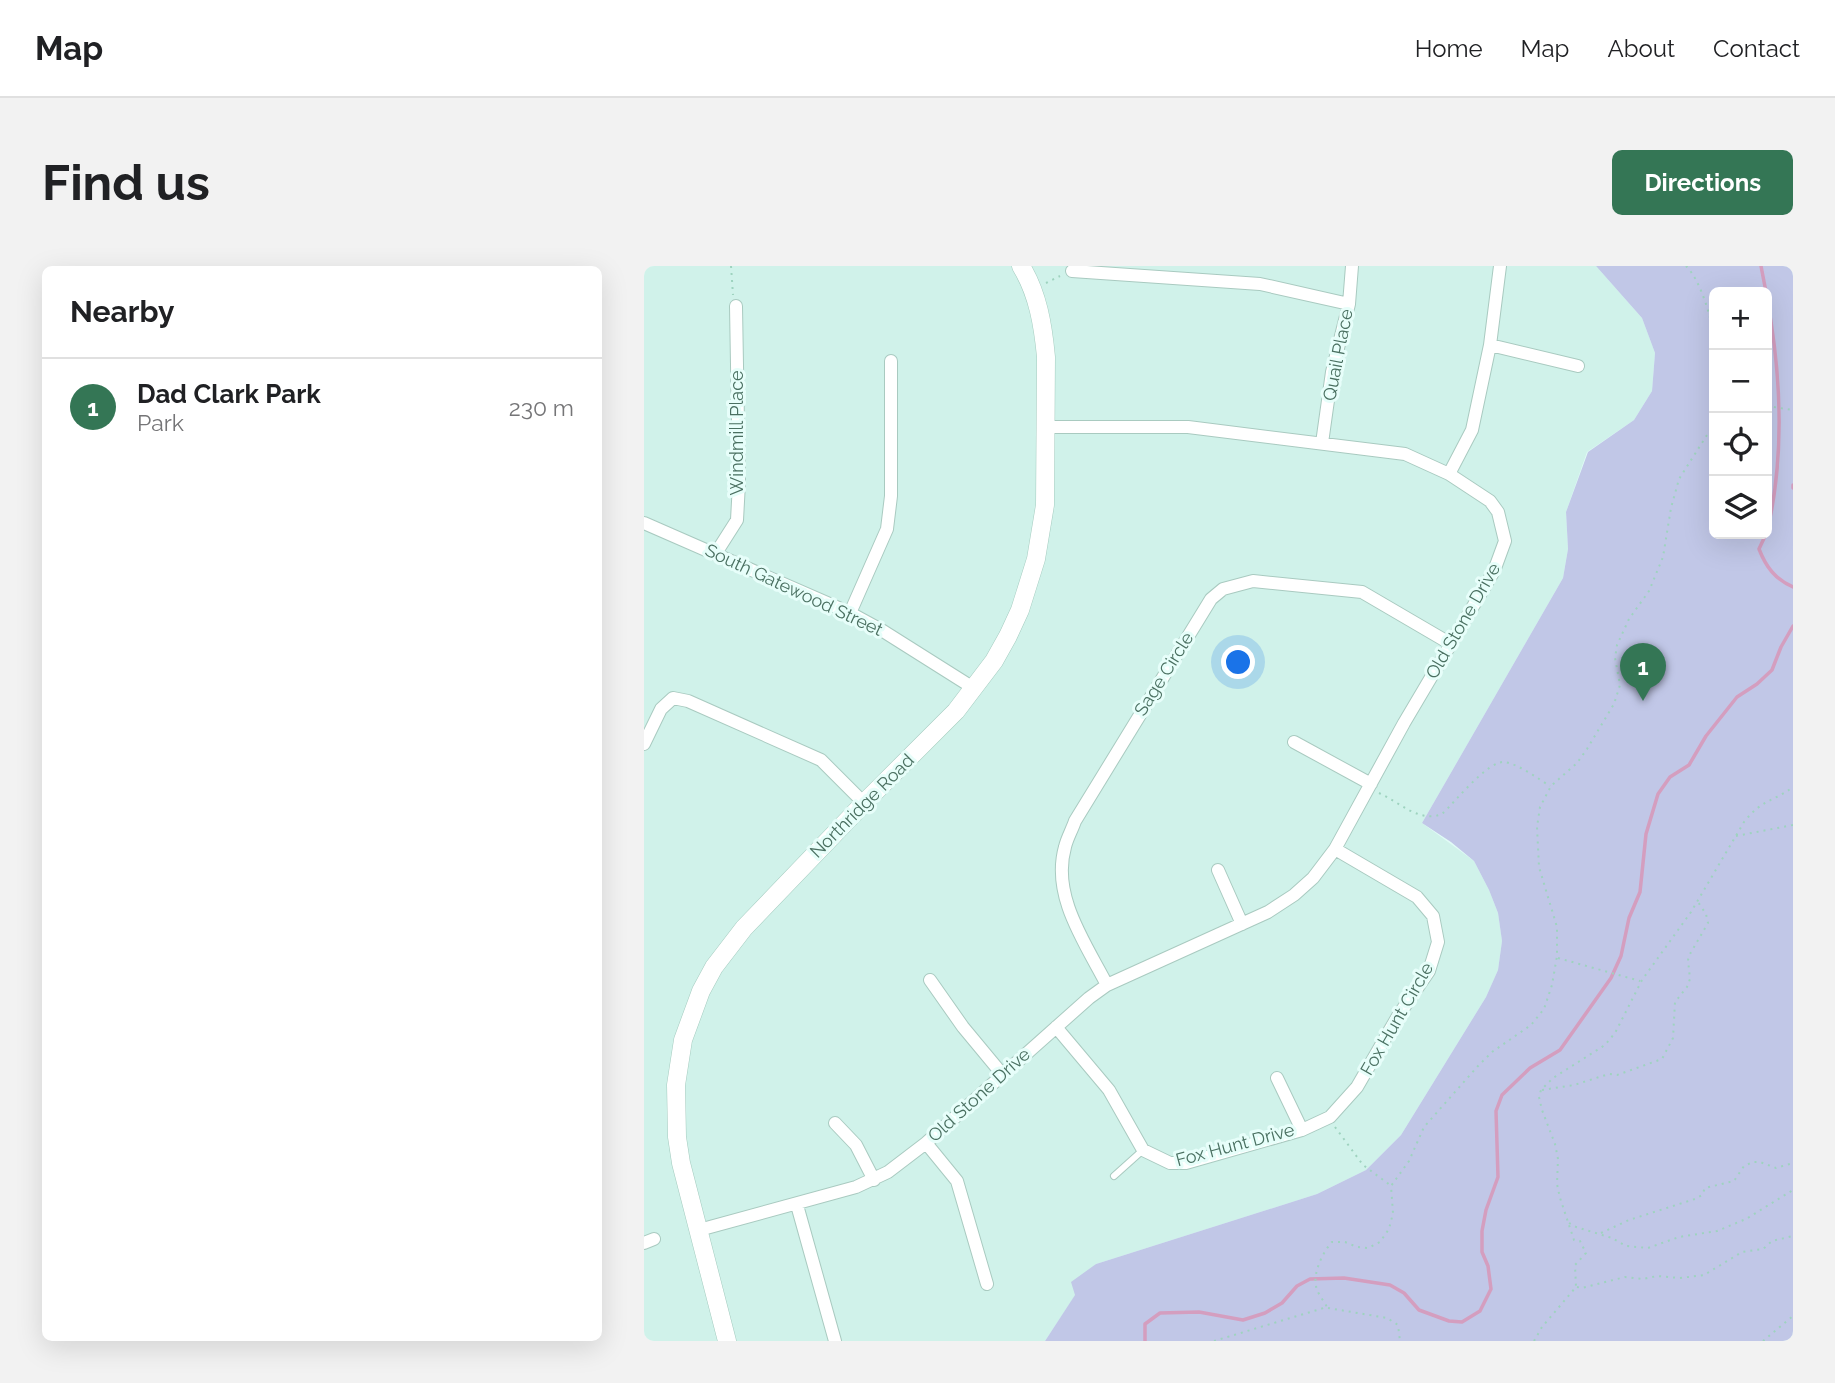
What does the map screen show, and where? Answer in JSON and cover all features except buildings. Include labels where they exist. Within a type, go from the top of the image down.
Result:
[{"type":"street","name":"Northridge Road","points":[[727,1341],[681,1163],[677,1137],[676,1085],[683,1040],[701,990],[727,947],[956,711],[975,689],[1008,636],[1020,610],[1036,559],[1045,505],[1044,333],[1032,288],[1021,266]]},
{"type":"street","name":"Quail Place","points":[[1322,443],[1332,372],[1349,304],[1352,266]]},
{"type":"street","points":[[1449,474],[1472,430],[1490,345],[1500,266]]},
{"type":"street","points":[[1072,271],[1260,284],[1349,304]]},
{"type":"street","name":"Windmill Place","points":[[716,554],[737,520],[739,483],[736,306]]},
{"type":"street","points":[[1490,345],[1578,366]]},
{"type":"street","points":[[850,613],[887,529],[891,496],[891,361]]},
{"type":"street","name":"Old Stone Drive","points":[[699,1230],[797,1205],[874,1180],[926,1143],[1107,985],[1268,912],[1294,895],[1324,865],[1335,849],[1494,570],[1505,541],[1498,512],[1490,501],[1449,474],[1405,454],[1188,427],[1045,427]]},
{"type":"street","name":"South Gatewood Street","points":[[644,523],[850,613],[975,689]]},
{"type":"street","name":"Sage Circle","points":[[1107,985],[1070,914],[1064,889],[1064,848],[1075,821],[1211,599],[1223,589],[1252,581],[1362,592],[1451,644]]},
{"type":"street","points":[[644,744],[661,709],[673,698],[688,701],[821,760],[864,803]]},
{"type":"street","points":[[1294,742],[1370,786]]},
{"type":"street","name":"Fox Hunt Circle","points":[[1302,1130],[1330,1117],[1357,1087],[1398,1016],[1429,971],[1438,942],[1433,916],[1417,897],[1335,849]]},
{"type":"street","points":[[1219,870],[1242,924]]},
{"type":"street","points":[[929,980],[1002,1074]]},
{"type":"street","points":[[1056,1027],[1110,1090],[1143,1150]]},
{"type":"street","name":"Fox Hunt Drive","points":[[1143,1150],[1170,1163],[1186,1163],[1302,1130],[1277,1078]]},
{"type":"street","points":[[835,1123],[856,1145],[874,1180]]},
{"type":"street","points":[[926,1143],[957,1181],[987,1284]]},
{"type":"street","points":[[797,1205],[835,1341]]},
{"type":"lane","points":[[1114,1177],[1143,1150]]},
{"type":"path","points":[[732,266],[731,289],[736,306]]},
{"type":"path","points":[[1686,266],[1692,272],[1709,313]]},
{"type":"path","points":[[1032,288],[1072,271]]},
{"type":"path","points":[[1772,407],[1791,410]]},
{"type":"path","points":[[1327,1307],[1316,1286],[1325,1250],[1332,1242],[1345,1242],[1367,1248],[1380,1242],[1389,1229],[1393,1213],[1391,1186],[1409,1161],[1424,1127],[1492,1052],[1531,1025],[1544,1009],[1557,958],[1557,927],[1539,867],[1537,846],[1540,807],[1551,786],[1582,756],[1614,704],[1620,685],[1615,658],[1617,645],[1629,619],[1649,592],[1663,557],[1679,479],[1709,432]]},
{"type":"path","points":[[1370,786],[1420,816],[1434,817],[1442,814],[1490,766],[1502,762],[1510,763],[1551,786]]},
{"type":"path","points":[[1534,1341],[1542,1327],[1576,1286],[1575,1265],[1586,1253],[1580,1241],[1574,1240],[1557,1184],[1558,1159],[1539,1097],[1541,1090],[1553,1078],[1605,1045],[1615,1033],[1641,981],[1698,901],[1755,809],[1767,800],[1782,796],[1793,787]]},
{"type":"path","points":[[1736,836],[1793,825]]},
{"type":"path","points":[[1541,1090],[1574,1085],[1609,1074],[1617,1075],[1661,1059],[1673,1038],[1675,1002],[1690,979],[1690,954],[1708,923],[1698,901]]},
{"type":"path","points":[[1557,958],[1641,981]]},
{"type":"path","points":[[1330,1117],[1363,1165],[1391,1186]]},
{"type":"path","points":[[1600,1233],[1629,1220],[1695,1199],[1702,1195],[1705,1188],[1734,1181],[1744,1166],[1753,1161],[1776,1168],[1793,1163]]},
{"type":"path","points":[[1568,1223],[1600,1233],[1626,1246],[1648,1248],[1679,1237],[1717,1231],[1746,1219],[1793,1191]]},
{"type":"path","points":[[1576,1286],[1582,1288],[1625,1277],[1643,1279],[1704,1275],[1742,1252],[1758,1250],[1772,1241],[1793,1236]]},
{"type":"path","points":[[1214,1341],[1327,1307],[1387,1318],[1398,1325],[1400,1341]]},
{"type":"path","points":[[1763,1341],[1780,1324],[1793,1316]]},
{"type":"shaded area","points":[[644,266],[1596,266],[1642,318],[1655,353],[1652,391],[1634,420],[1587,452],[1566,512],[1568,549],[1563,578],[1422,823],[1474,861],[1489,890],[1498,913],[1502,941],[1498,970],[1486,997],[1401,1135],[1366,1170],[1317,1194],[1096,1264],[1045,1341],[644,1341]]},
{"type":"shaded area","points":[[1596,266],[1793,266],[1793,1341],[1045,1341],[1075,1295],[1071,1282],[1096,1264],[1317,1194],[1366,1170],[1401,1135],[1486,997],[1498,970],[1502,941],[1498,913],[1474,861],[1422,823],[1563,578],[1568,549],[1566,512],[1588,452],[1634,420],[1652,391],[1655,353],[1642,318]]},
{"type":"waterway","points":[[1761,266],[1765,287]]},
{"type":"waterway","points":[[1772,327],[1779,415],[1777,474],[1772,508]]},
{"type":"waterway","points":[[1764,539],[1759,549],[1765,561],[1776,576],[1793,587]]},
{"type":"waterway","points":[[1145,1341],[1145,1324],[1160,1313],[1199,1312],[1243,1320],[1265,1313],[1282,1303],[1297,1286],[1310,1279],[1344,1278],[1390,1285],[1404,1293],[1419,1310],[1449,1321],[1462,1322],[1480,1311],[1491,1289],[1488,1266],[1482,1252],[1482,1231],[1486,1210],[1498,1177],[1496,1111],[1502,1095],[1530,1068],[1560,1050],[1611,978],[1621,956],[1629,918],[1640,892],[1646,834],[1658,794],[1670,777],[1689,765],[1706,736],[1737,697],[1772,670],[1793,626]]},
{"type":"place","name":"Dad Clark Park","points":[[1643,701]]}]
